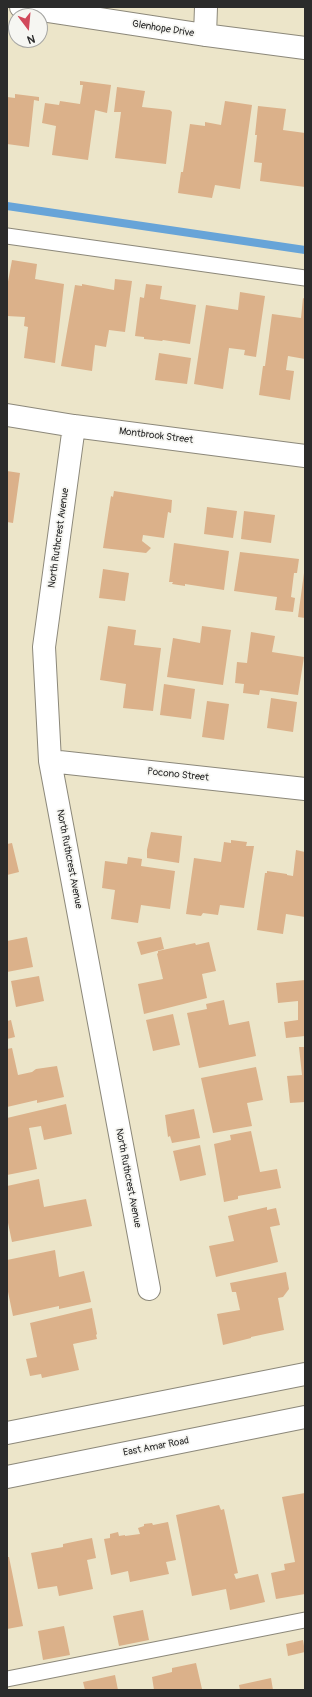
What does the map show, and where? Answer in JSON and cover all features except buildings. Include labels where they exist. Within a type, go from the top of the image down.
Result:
[{"type":"street","name":"Glenhope Drive","points":[[21,7],[205,35],[305,48]]},
{"type":"street","points":[[205,35],[206,7]]},
{"type":"street","name":"Montbrook Street","points":[[7,415],[74,426],[305,456]]},
{"type":"street","name":"North Ruthcrest Avenue","points":[[74,426],[44,647],[50,761],[149,1289]]},
{"type":"street","name":"Pocono Street","points":[[50,761],[305,789]]},
{"type":"street","points":[[7,1433],[305,1374]]},
{"type":"street","name":"East Amar Road","points":[[7,1477],[305,1417]]},
{"type":"lane","points":[[7,236],[305,278]]},
{"type":"lane","points":[[7,1679],[305,1620]]},
{"type":"waterway","points":[[7,206],[305,250]]}]
